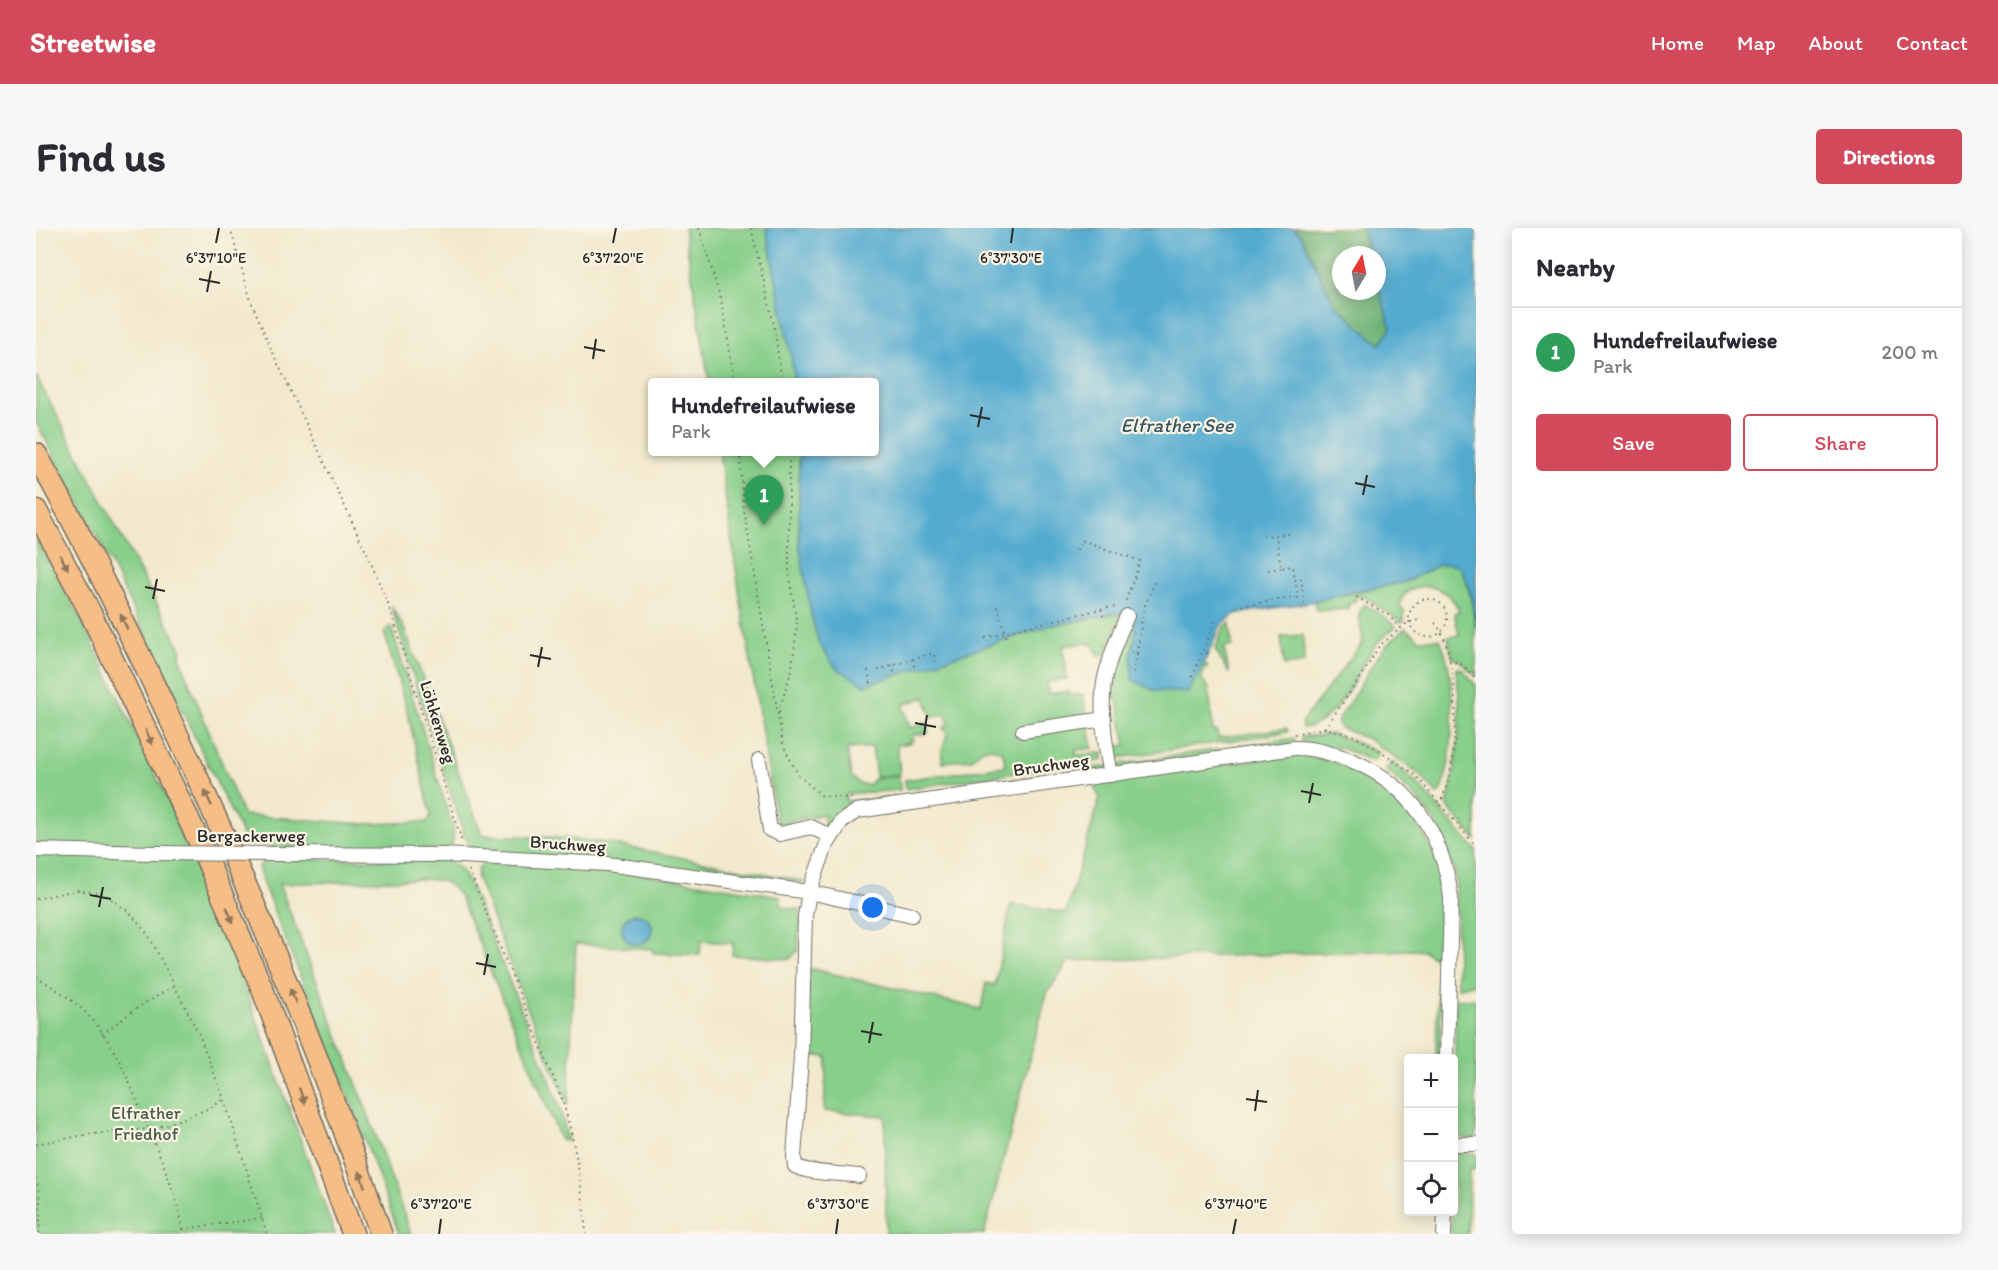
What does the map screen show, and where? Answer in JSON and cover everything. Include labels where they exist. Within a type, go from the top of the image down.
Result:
[{"type":"highway","points":[[36,454],[111,592],[227,839],[286,977],[381,1234]]},
{"type":"highway","points":[[36,510],[89,610],[198,839],[262,988],[353,1234]]},
{"type":"street","points":[[1111,775],[1104,719],[1105,680],[1124,609]]},
{"type":"street","points":[[1023,731],[1104,719]]},
{"type":"street","name":"Bruchweg","points":[[465,856],[607,864],[809,892],[826,846],[842,821],[857,812],[1298,748],[1332,753],[1367,766],[1394,784],[1420,811],[1436,840],[1448,875],[1451,898],[1447,1054]]},
{"type":"street","points":[[759,760],[770,830],[780,834],[812,827],[832,837]]},
{"type":"street","name":"Bergackerweg","points":[[36,850],[465,856]]},
{"type":"street","points":[[859,1176],[802,1170],[795,1166],[805,916],[809,892],[912,915]]},
{"type":"street","points":[[1458,1144],[1476,1144]]},
{"type":"street","points":[[1444,1216],[1444,1234]]},
{"type":"path","name":"Löhkenweg","points":[[230,228],[251,301],[369,558],[390,609],[468,868],[562,1099],[575,1156],[586,1234]]},
{"type":"path","points":[[699,228],[721,300],[734,378]]},
{"type":"path","points":[[752,228],[774,325],[781,378]]},
{"type":"path","points":[[740,456],[744,510],[783,745],[798,775],[822,796],[853,798]]},
{"type":"path","points":[[778,714],[792,668],[797,625],[789,572],[789,456]]},
{"type":"path","points":[[1263,536],[1290,534]]},
{"type":"path","points":[[1276,535],[1281,568]]},
{"type":"path","points":[[986,638],[1101,609],[1124,609],[1140,561],[1081,540],[1077,549]]},
{"type":"path","points":[[1268,570],[1293,566],[1299,603]]},
{"type":"path","points":[[1134,673],[1144,608],[1156,578]]},
{"type":"path","points":[[1301,578],[1304,603]]},
{"type":"path","points":[[1236,608],[1296,597]]},
{"type":"path","points":[[1356,597],[1388,615],[1401,628]]},
{"type":"path","points":[[1427,598],[1439,602],[1447,613],[1442,631],[1437,635],[1426,637],[1415,632],[1409,622],[1411,609],[1415,604],[1427,598]]},
{"type":"path","points":[[997,606],[1007,639]]},
{"type":"path","points":[[1101,609],[1102,616]]},
{"type":"path","points":[[1325,728],[1363,674],[1379,646],[1409,622],[1422,619]]},
{"type":"path","points":[[1192,676],[1215,621]]},
{"type":"path","points":[[1434,623],[1442,631],[1454,683],[1455,737],[1451,773],[1440,804]]},
{"type":"path","points":[[1135,634],[1140,635]]},
{"type":"path","points":[[878,670],[937,651]]},
{"type":"path","points":[[1203,651],[1208,653]]},
{"type":"path","points":[[1131,652],[1137,653]]},
{"type":"path","points":[[933,653],[936,662]]},
{"type":"path","points":[[912,659],[915,669]]},
{"type":"path","points":[[1449,660],[1462,665],[1476,680]]},
{"type":"path","points":[[892,665],[895,675]]},
{"type":"path","points":[[868,670],[870,684]]},
{"type":"path","points":[[36,899],[77,890],[104,894],[129,912],[149,936],[198,1032],[224,1100],[267,1234]]},
{"type":"path","points":[[36,977],[59,990],[86,1012],[112,1048],[169,1175],[184,1234]]},
{"type":"path","points":[[102,1034],[137,1008],[174,986]]},
{"type":"path","points":[[36,1144],[91,1134],[148,1129],[166,1125],[210,1108],[224,1100]]},
{"type":"path","points":[[36,1178],[39,1188],[41,1221],[39,1234]]},
{"type":"path","points":[[183,1229],[262,1218]]},
{"type":"green space","points":[[684,228],[766,228],[794,378],[708,378]]},
{"type":"green space","points":[[1293,228],[1362,228],[1367,246],[1332,246],[1332,299],[1301,235]]},
{"type":"green space","points":[[1333,300],[1382,300],[1391,329],[1380,346]]},
{"type":"green space","points":[[36,376],[182,651],[180,656],[186,675],[243,815],[365,824],[427,822],[431,815],[407,710],[384,632],[391,626],[453,829],[453,840],[447,849],[270,848],[269,845],[247,845],[97,535],[36,422]]},
{"type":"green space","points":[[720,456],[799,456],[799,543],[811,614],[819,644],[865,685],[1049,626],[1118,613],[1120,621],[1105,654],[1098,655],[1094,645],[1086,643],[1063,646],[1067,679],[1047,682],[1049,694],[1069,691],[1069,696],[1083,694],[1093,748],[1076,750],[1076,755],[1103,753],[1103,760],[906,789],[905,780],[1005,766],[1003,752],[993,748],[982,750],[972,759],[943,762],[942,750],[947,732],[943,728],[949,723],[945,714],[932,717],[925,697],[903,705],[910,728],[927,723],[928,733],[913,735],[910,743],[897,745],[900,774],[876,777],[872,747],[847,749],[851,777],[860,784],[868,785],[875,778],[899,776],[900,790],[846,794],[846,801],[896,797],[896,803],[847,809],[824,829],[824,814],[777,824]]},
{"type":"green space","name":"Elfrather Friedhof","points":[[36,539],[79,615],[204,876],[335,1234],[36,1234]]},
{"type":"green space","points":[[1450,564],[1461,568],[1470,594],[1475,635],[1476,676],[1459,660],[1452,657],[1448,637],[1459,635],[1454,613],[1459,612],[1448,595],[1439,590],[1420,586],[1411,589],[1404,595],[1399,605],[1404,610],[1404,621],[1401,622],[1368,599],[1357,595],[1355,601],[1349,603],[1348,609],[1316,611],[1314,601],[1405,582],[1439,565]]},
{"type":"green space","points":[[1365,604],[1396,627],[1377,643],[1336,707],[1315,725],[1302,728],[1301,723],[1363,642],[1359,614]]},
{"type":"green space","points":[[391,606],[404,628],[482,835],[566,838],[606,843],[803,881],[801,884],[791,882],[785,885],[479,851],[471,847],[464,835]]},
{"type":"green space","points":[[1133,618],[1136,629],[1188,693],[1204,663],[1208,666],[1202,675],[1202,680],[1209,688],[1213,731],[1217,731],[1218,738],[1287,728],[1288,732],[1111,759],[1109,748],[1126,745],[1119,706],[1111,692],[1111,676],[1115,655]]},
{"type":"green space","points":[[1230,623],[1232,646],[1224,648],[1229,674],[1215,649],[1224,627]]},
{"type":"green space","points":[[1405,628],[1419,639],[1440,639],[1446,655],[1452,694],[1452,738],[1445,777],[1440,793],[1437,794],[1420,775],[1400,760],[1368,739],[1338,725],[1340,715],[1376,659]]},
{"type":"green space","points":[[1303,635],[1304,663],[1284,666],[1281,637]]},
{"type":"green space","points":[[1458,668],[1462,669],[1476,685],[1476,840],[1447,806],[1458,739],[1459,706],[1456,671]]},
{"type":"green space","points":[[1332,734],[1379,753],[1373,761],[1341,748],[1302,745],[1301,737]]},
{"type":"green space","points":[[1294,738],[1295,744],[908,802],[907,796]]},
{"type":"green space","points":[[1297,754],[1355,769],[1373,778],[1389,790],[1404,805],[1427,840],[1435,859],[1445,898],[1440,1054],[1436,1054],[1438,960],[1424,951],[1069,961],[1047,993],[984,1234],[886,1234],[885,1116],[824,1111],[827,1057],[805,1055],[808,968],[981,1009],[986,983],[995,985],[1011,904],[1066,913],[1100,798],[1092,783]]},
{"type":"green space","points":[[1392,762],[1413,779],[1476,850],[1476,983],[1457,988],[1456,876],[1436,823],[1416,797],[1386,770]]},
{"type":"green space","points":[[263,859],[446,860],[459,868],[472,890],[550,1080],[568,1141],[561,1140],[460,897],[452,887],[440,881],[422,879],[279,884],[367,1111],[411,1234],[399,1234],[356,1115],[262,881],[258,866],[263,863]]},
{"type":"green space","points":[[483,863],[614,870],[780,896],[782,907],[801,910],[798,950],[790,959],[732,955],[733,943],[701,941],[700,955],[653,953],[653,949],[576,944],[568,1105],[477,878],[478,868]]},
{"type":"green space","points":[[1456,998],[1476,1000],[1476,1139],[1458,1138],[1458,1054],[1455,1054]]},
{"type":"green space","points":[[1458,1153],[1476,1154],[1476,1169],[1469,1170],[1468,1234],[1451,1234],[1451,1216],[1458,1216]]},
{"type":"water","name":"Elfrather See","points":[[766,228],[1293,228],[1301,235],[1334,303],[1380,345],[1391,329],[1382,300],[1386,300],[1386,246],[1367,246],[1362,228],[1476,228],[1476,627],[1469,587],[1461,568],[1449,564],[1439,565],[1405,582],[1306,603],[1235,614],[1221,625],[1188,693],[1155,691],[1132,680],[1131,655],[1136,629],[1132,618],[1118,613],[1049,626],[865,685],[836,668],[819,644],[811,614],[799,543],[799,456],[879,456],[879,378],[794,378]]},
{"type":"water","points":[[637,914],[643,915],[651,923],[651,935],[643,943],[637,944],[631,943],[623,935],[622,929],[623,923],[631,915]]},
{"type":"place","name":"Hundefreilaufwiese","points":[[764,525]]}]
